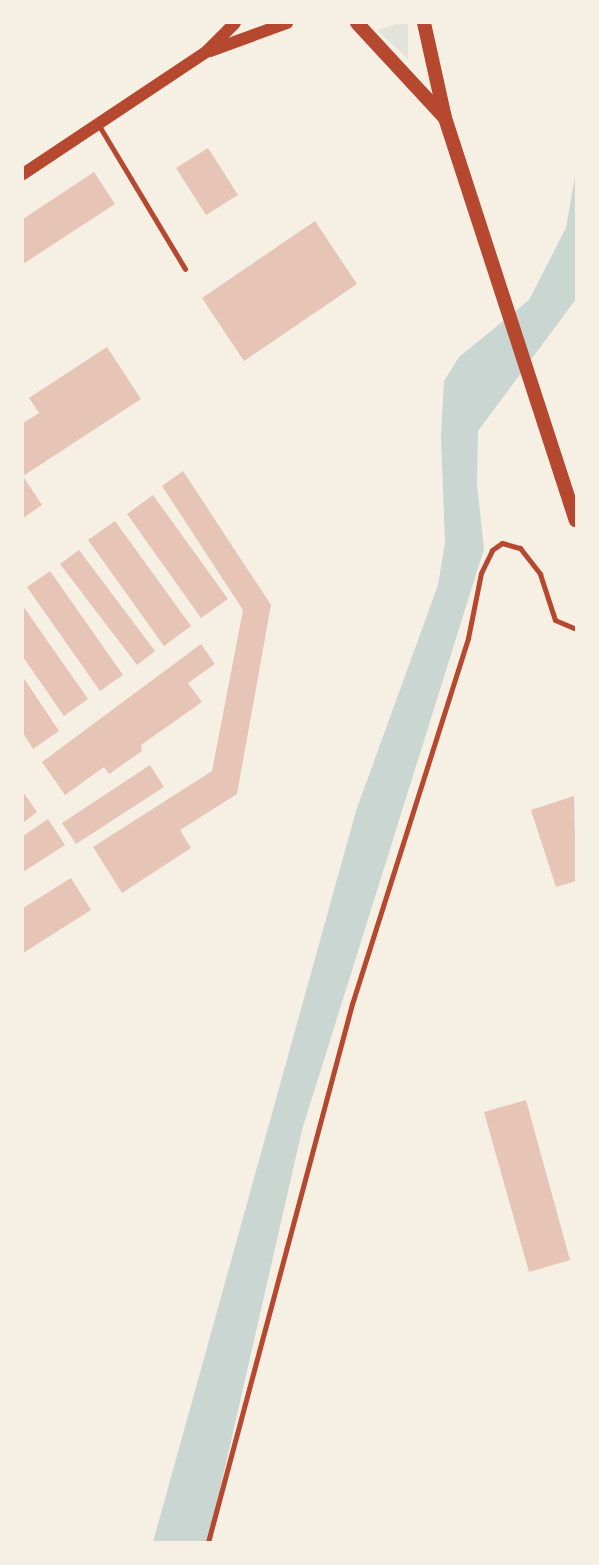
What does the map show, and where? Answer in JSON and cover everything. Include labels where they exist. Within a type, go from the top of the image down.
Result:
[{"type":"main road","points":[[357,23],[445,118]]},
{"type":"main road","points":[[424,23],[445,118],[576,520]]},
{"type":"street","points":[[23,174],[206,52],[235,23]]},
{"type":"street","points":[[206,52],[288,23]]},
{"type":"lane","points":[[98,124],[185,269]]},
{"type":"lane","points":[[208,1542],[352,1004],[468,638],[481,573],[492,550],[502,543],[520,548],[540,574],[555,620],[576,629]]},
{"type":"shaded area","points":[[408,23],[408,59],[377,30]]},
{"type":"shaded area","points":[[576,170],[576,299],[478,431],[477,484],[484,549],[302,1130],[208,1542],[153,1542],[356,811],[438,585],[445,543],[441,437],[444,381],[459,357],[529,300],[566,228]]},
{"type":"building","points":[[208,148],[238,195],[206,215],[176,168]]},
{"type":"building","points":[[94,172],[115,204],[23,264],[23,219]]},
{"type":"building","points":[[315,221],[357,284],[244,361],[202,298]]},
{"type":"building","points":[[107,347],[141,399],[23,476],[23,423],[39,413],[29,398]]},
{"type":"building","points":[[183,471],[271,605],[237,794],[180,830],[191,848],[122,893],[93,847],[212,771],[243,610],[162,486]]},
{"type":"building","points":[[23,476],[42,505],[23,518]]},
{"type":"building","points":[[153,495],[228,599],[201,618],[127,514]]},
{"type":"building","points":[[115,521],[191,626],[164,646],[88,540]]},
{"type":"building","points":[[79,550],[155,651],[137,665],[60,564]]},
{"type":"building","points":[[50,571],[123,675],[100,691],[27,587]]},
{"type":"building","points":[[23,606],[88,699],[64,716],[23,657]]},
{"type":"building","points":[[201,644],[215,664],[188,683],[202,702],[141,745],[142,751],[109,774],[104,767],[65,795],[42,762]]},
{"type":"building","points":[[23,677],[59,731],[33,749],[23,733]]},
{"type":"building","points":[[150,765],[164,787],[76,844],[62,823]]},
{"type":"building","points":[[23,792],[37,812],[23,823]]},
{"type":"building","points":[[574,796],[576,881],[556,887],[531,810]]},
{"type":"building","points":[[48,819],[65,845],[23,872],[23,836]]},
{"type":"building","points":[[71,878],[91,910],[23,953],[23,908]]},
{"type":"building","points":[[526,1100],[570,1260],[529,1272],[484,1112]]}]
